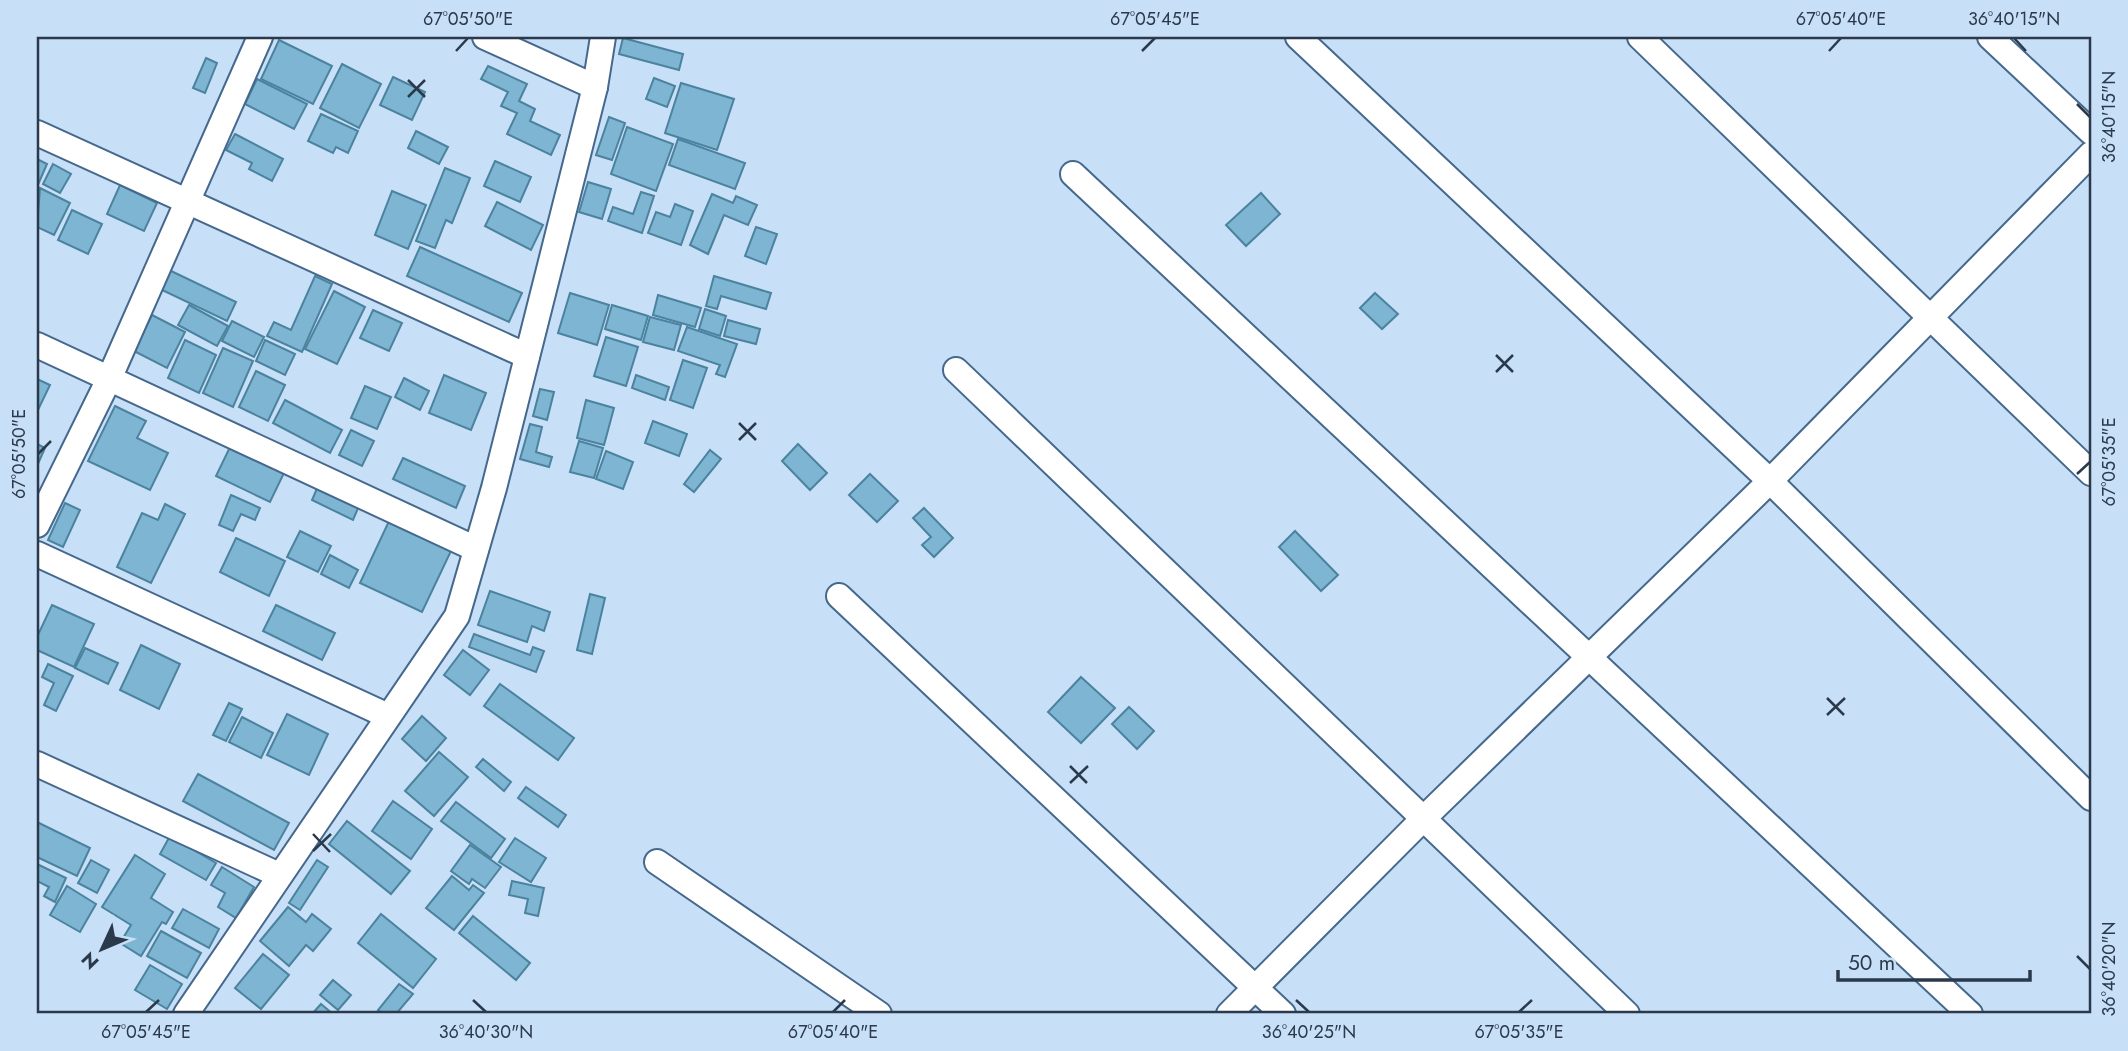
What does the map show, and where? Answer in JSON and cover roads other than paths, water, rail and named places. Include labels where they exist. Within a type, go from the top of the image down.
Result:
[{"type":"street","points":[[37,525],[109,379],[260,37]]},
{"type":"street","points":[[485,37],[594,87]]},
{"type":"street","points":[[186,1014],[457,616],[527,356],[594,87],[603,37]]},
{"type":"street","points":[[1298,37],[1770,481],[2091,797]]},
{"type":"street","points":[[1640,37],[2091,473]]},
{"type":"street","points":[[1990,37],[2091,132]]},
{"type":"street","points":[[37,134],[527,356]]},
{"type":"street","points":[[1230,1014],[1424,818],[1770,481],[2091,154]]},
{"type":"street","points":[[1073,174],[1592,657],[1970,1014]]},
{"type":"street","points":[[37,345],[476,549]]},
{"type":"street","points":[[956,370],[1627,1014]]},
{"type":"street","points":[[37,554],[388,716]]},
{"type":"street","points":[[839,596],[1283,1014]]},
{"type":"street","points":[[37,764],[279,875]]},
{"type":"street","points":[[657,862],[879,1014]]}]
